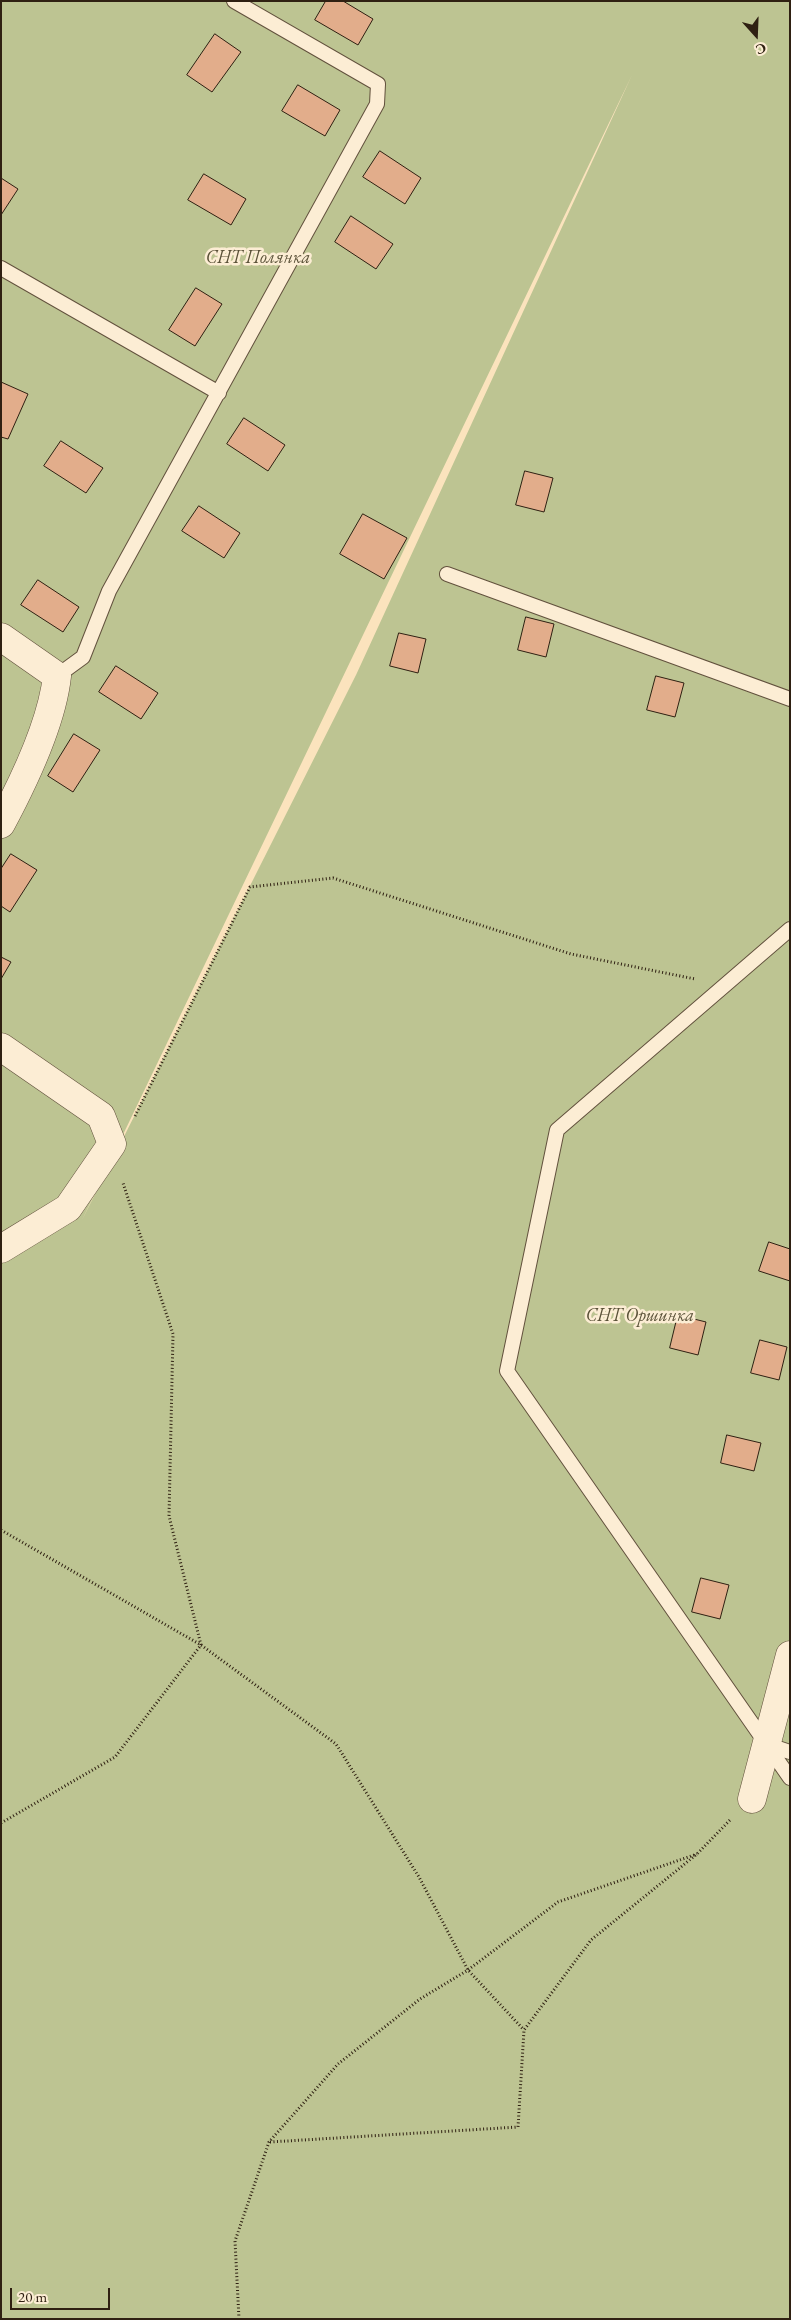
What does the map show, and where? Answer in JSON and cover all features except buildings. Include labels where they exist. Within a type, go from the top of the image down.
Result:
[{"type":"street","points":[[1,638],[57,676],[54,701],[14,799],[1,824]]},
{"type":"street","points":[[1,1046],[101,1116],[112,1144],[68,1208],[1,1249]]},
{"type":"street","points":[[752,1799],[778,1748],[790,1655]]},
{"type":"lane","points":[[57,676],[83,657],[110,591],[377,104],[378,84],[234,1]]},
{"type":"lane","points":[[1,268],[219,393]]},
{"type":"lane","points":[[447,574],[790,699]]},
{"type":"lane","points":[[790,929],[557,1130],[507,1371],[778,1748],[790,1778]]},
{"type":"path","points":[[201,1645],[169,1516],[173,1334],[126,1194],[112,1144],[122,1141],[250,887],[333,878],[572,954],[724,984]]},
{"type":"path","points":[[1,1530],[201,1645],[336,1744],[419,1877],[468,1970],[524,2030]]},
{"type":"path","points":[[1,1823],[115,1757],[201,1645]]},
{"type":"path","points":[[269,2142],[518,2127],[524,2030],[591,1940],[697,1854],[752,1799]]},
{"type":"path","points":[[239,2319],[235,2241],[269,2142],[338,2064],[420,1999],[468,1970],[558,1902],[697,1854]]},
{"type":"green space","points":[[1,1],[790,1],[790,2319],[1,2319]],"holes":[[[632,75],[356,675],[82,1220]]]},
{"type":"park label","name":"СНТ Полянка","points":[[258,258]]},
{"type":"park label","name":"СНТ Оршинка","points":[[640,1316]]}]
